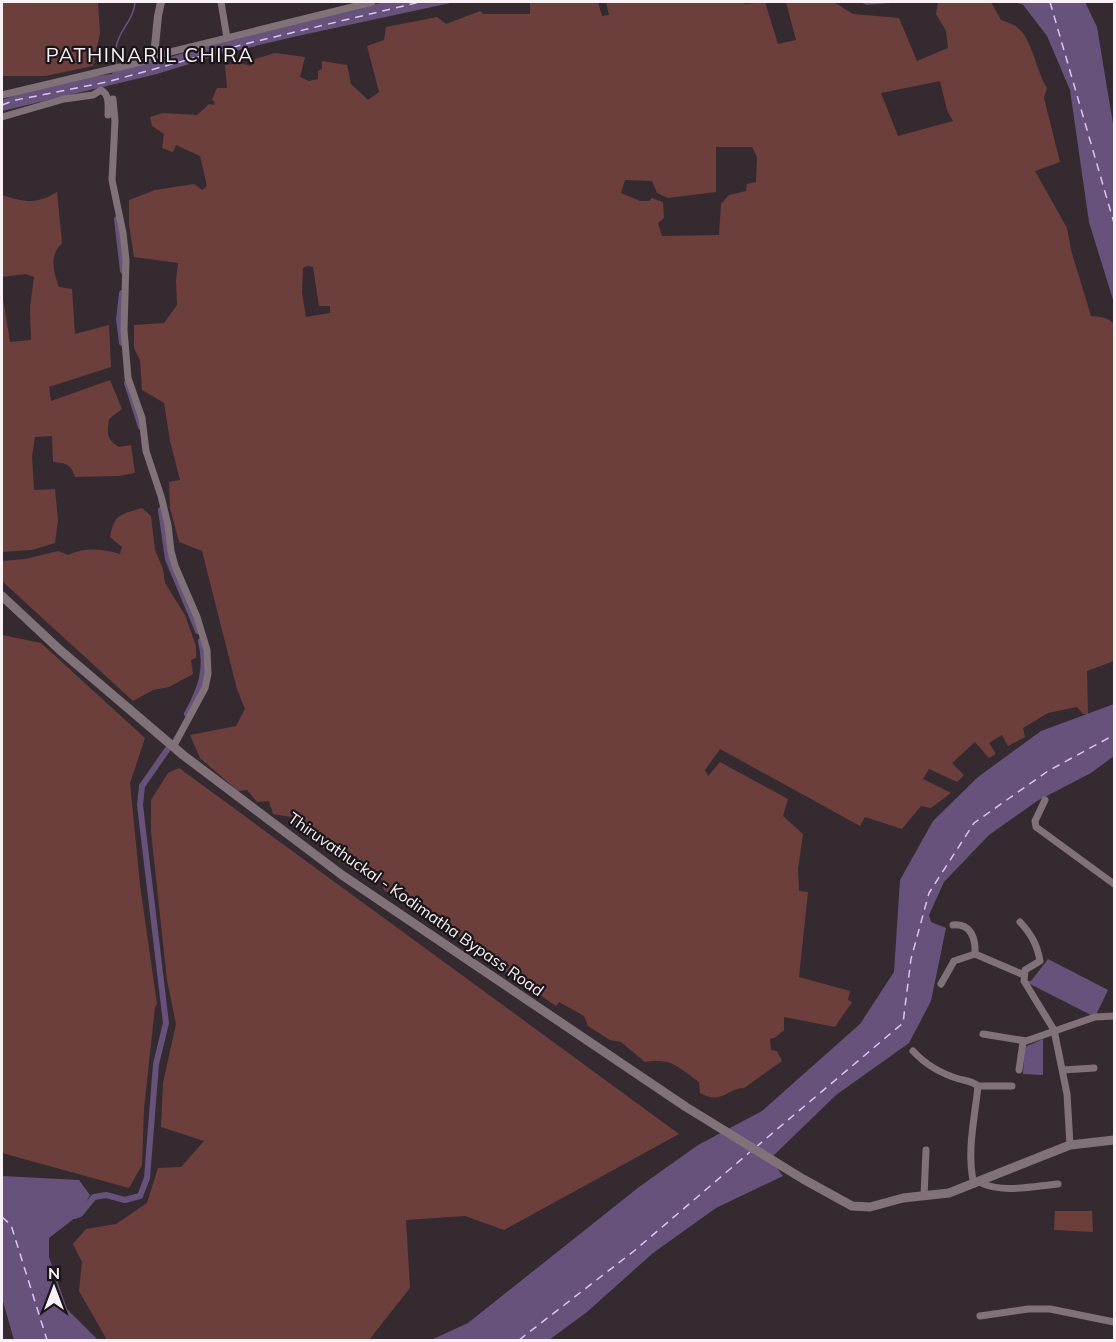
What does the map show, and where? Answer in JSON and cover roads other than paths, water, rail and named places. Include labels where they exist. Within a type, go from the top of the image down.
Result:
[{"type":"main road","name":"Thiruvathuckal - Kodimatha Bypass Road","points":[[2,596],[70,659],[173,747],[342,875],[686,1107],[803,1179],[852,1206],[870,1207],[895,1200],[924,1196]]},
{"type":"main road","points":[[924,1196],[949,1193],[1070,1144],[1114,1140]]},
{"type":"street","points":[[154,56],[161,2]]},
{"type":"street","points":[[221,2],[227,38]]},
{"type":"street","points":[[2,95],[372,2]]},
{"type":"street","points":[[2,117],[64,99],[93,95],[101,90],[108,98],[108,115]]},
{"type":"street","points":[[113,99],[115,121],[112,180],[126,260],[124,330],[128,378],[142,418],[146,451],[161,496],[173,558],[197,617],[207,650],[208,674],[205,688],[173,747]]},
{"type":"street","points":[[1045,800],[1035,821],[1036,827],[1114,884]]},
{"type":"street","points":[[1020,922],[1032,936],[1040,961],[1025,970],[1024,981],[1054,1030],[1068,1104],[1070,1144]]},
{"type":"street","points":[[953,925],[963,925],[971,933],[975,940],[975,954]]},
{"type":"street","points":[[941,984],[954,961],[975,954],[1024,975]]},
{"type":"street","points":[[983,1034],[1023,1042],[1095,1017],[1114,1016]]},
{"type":"street","points":[[1019,1070],[1023,1042]]},
{"type":"street","points":[[913,1051],[937,1070],[978,1086],[1012,1086]]},
{"type":"street","points":[[1063,1070],[1094,1068]]},
{"type":"street","points":[[978,1086],[972,1136],[971,1172],[977,1183],[1000,1188],[1058,1184]]},
{"type":"street","points":[[924,1196],[926,1150]]},
{"type":"street","points":[[980,1316],[1028,1309],[1050,1309],[1114,1322]]},
{"type":"waterway","points":[[116,64],[117,42],[132,15],[135,2]]},
{"type":"waterway","points":[[862,2],[867,4],[894,2]]},
{"type":"waterway","points":[[1016,2],[1024,4]]},
{"type":"waterway","points":[[117,219],[123,271]]},
{"type":"waterway","points":[[122,293],[119,319],[122,343]]},
{"type":"waterway","points":[[127,383],[141,427]]},
{"type":"waterway","points":[[161,510],[168,559],[198,631]]},
{"type":"waterway","points":[[187,714],[202,679],[204,661],[201,641]]},
{"type":"waterway","points":[[75,1216],[80,1214],[94,1197],[106,1195],[125,1200],[140,1196],[147,1178],[156,1064],[166,1023],[140,805],[142,786],[167,750]]},
{"type":"district","name":"PATHINARIL CHIRA","points":[[150,54]]}]
